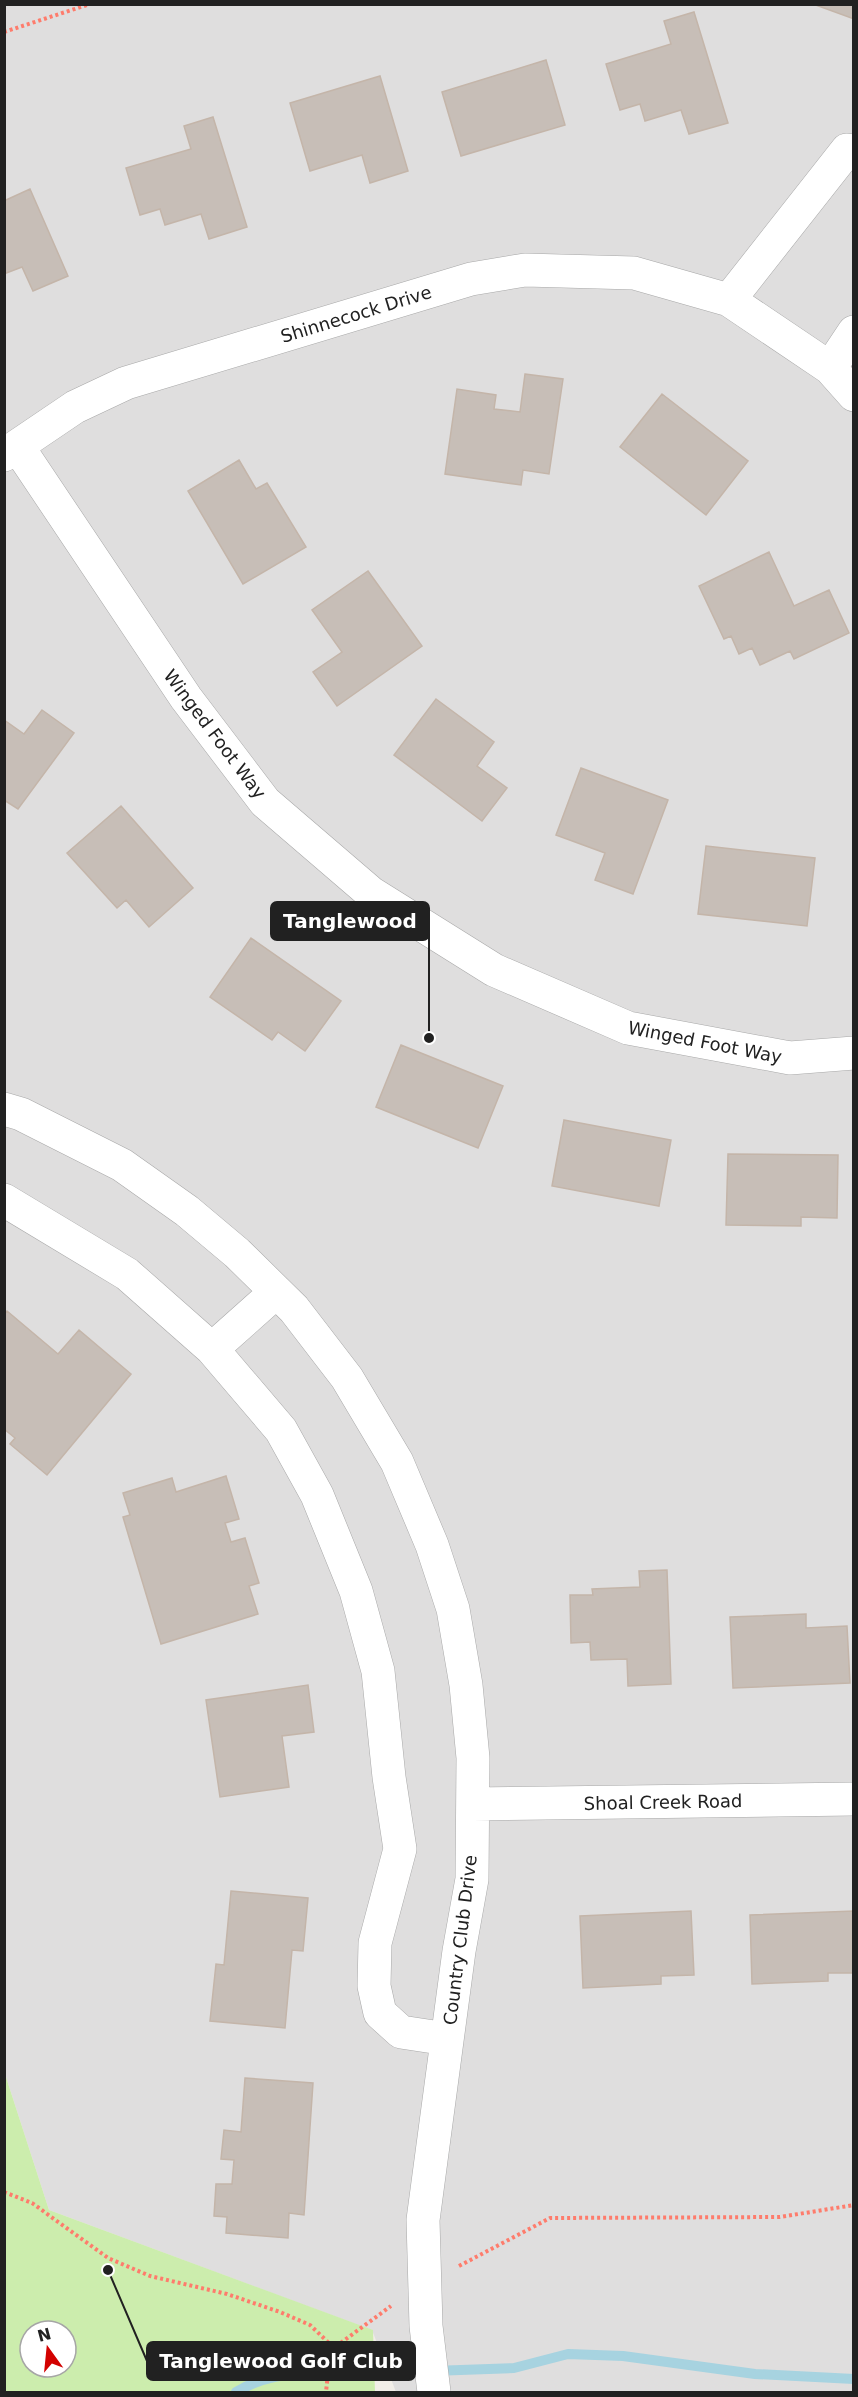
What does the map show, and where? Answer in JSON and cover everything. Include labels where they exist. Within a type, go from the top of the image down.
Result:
[{"type":"street","points":[[729,300],[847,150],[854,151]]},
{"type":"street","name":"Shinnecock Drive","points":[[11,451],[75,407],[126,383],[471,279],[525,270],[634,273],[729,300],[830,368],[854,395]]},
{"type":"street","points":[[830,368],[854,332]]},
{"type":"street","name":"Winged Foot Way","points":[[11,451],[186,698],[265,802],[371,893],[494,970],[628,1028],[790,1058],[854,1053]]},
{"type":"street","name":"Country Club Drive","points":[[4,1109],[21,1114],[122,1165],[187,1211],[237,1253],[294,1309],[347,1378],[397,1462],[432,1545],[453,1609],[466,1685],[473,1758],[472,1879],[447,2039],[423,2220],[426,2326],[434,2392]]},
{"type":"street","points":[[4,1200],[127,1274],[212,1348],[281,1430],[317,1495],[356,1591],[378,1671],[389,1777],[400,1849],[375,1943],[374,1986],[380,2013],[401,2032],[447,2039]]},
{"type":"street","points":[[212,1348],[276,1292]]},
{"type":"street","name":"Shoal Creek Road","points":[[473,1804],[854,1799]]},
{"type":"path","points":[[4,32],[90,4]]},
{"type":"path","points":[[4,2192],[32,2203],[108,2258],[150,2276],[227,2294],[310,2325],[332,2345],[327,2392]]},
{"type":"path","points":[[331,2350],[386,2308],[481,2253],[550,2218],[780,2217],[854,2205]]},
{"type":"shaded area","points":[[4,5],[853,5],[853,2392],[396,2392],[372,2330],[49,2210],[4,2071]]},
{"type":"green space","points":[[4,2071],[49,2210],[373,2330],[375,2392],[5,2392]]},
{"type":"building","points":[[813,4],[854,4],[854,19]]},
{"type":"building","points":[[694,12],[728,123],[689,134],[681,110],[645,121],[640,104],[620,110],[606,64],[671,44],[664,21]]},
{"type":"building","points":[[546,60],[565,125],[461,156],[442,92]]},
{"type":"building","points":[[380,76],[408,171],[370,183],[362,155],[310,171],[290,103]]},
{"type":"building","points":[[213,117],[247,227],[209,239],[201,214],[165,225],[160,209],[140,215],[126,168],[191,149],[184,126]]},
{"type":"building","points":[[30,189],[68,276],[33,291],[22,267],[4,274],[4,197],[6,200]]},
{"type":"building","points":[[525,374],[563,379],[549,474],[523,470],[521,485],[445,474],[457,389],[496,395],[494,409],[520,412]]},
{"type":"building","points":[[662,394],[748,461],[706,515],[620,447]]},
{"type":"building","points":[[239,460],[256,489],[267,483],[306,547],[243,584],[188,491]]},
{"type":"building","points":[[769,552],[794,606],[829,590],[849,633],[794,659],[790,651],[760,665],[752,648],[739,654],[731,636],[724,639],[699,586]]},
{"type":"building","points":[[368,571],[422,646],[337,706],[313,672],[342,652],[312,610]]},
{"type":"building","points":[[436,699],[494,742],[477,766],[507,788],[482,821],[394,755]]},
{"type":"building","points":[[42,710],[74,733],[18,809],[4,800],[4,720],[24,734]]},
{"type":"building","points":[[581,768],[668,800],[633,894],[595,880],[605,853],[556,835]]},
{"type":"building","points":[[121,806],[193,888],[149,927],[126,900],[117,908],[67,853]]},
{"type":"building","points":[[706,846],[815,858],[807,926],[698,914]]},
{"type":"building","points":[[251,938],[341,1001],[305,1051],[278,1032],[272,1040],[210,997]]},
{"type":"building","points":[[401,1045],[503,1086],[478,1148],[376,1107]]},
{"type":"building","points":[[564,1120],[671,1140],[659,1206],[552,1186]]},
{"type":"building","points":[[728,1154],[838,1155],[837,1218],[801,1217],[801,1226],[726,1225]]},
{"type":"building","points":[[7,1311],[58,1354],[79,1330],[131,1374],[47,1475],[10,1444],[15,1438],[4,1429],[4,1315]]},
{"type":"building","points":[[226,1476],[239,1519],[225,1523],[231,1542],[245,1538],[259,1583],[249,1586],[258,1614],[161,1644],[123,1517],[130,1515],[123,1493],[172,1478],[176,1492]]},
{"type":"building","points":[[667,1570],[671,1684],[628,1686],[627,1659],[591,1660],[590,1642],[571,1643],[570,1595],[593,1595],[592,1589],[640,1587],[639,1571]]},
{"type":"building","points":[[806,1614],[806,1628],[847,1626],[850,1683],[733,1688],[730,1617]]},
{"type":"building","points":[[308,1685],[314,1732],[282,1736],[289,1787],[220,1797],[206,1700]]},
{"type":"building","points":[[231,1891],[308,1898],[303,1951],[292,1950],[285,2028],[210,2021],[216,1964],[224,1965]]},
{"type":"building","points":[[691,1911],[694,1975],[661,1976],[661,1984],[583,1988],[580,1916]]},
{"type":"building","points":[[854,1911],[854,1973],[828,1973],[828,1981],[752,1984],[750,1915]]},
{"type":"building","points":[[245,2078],[313,2083],[304,2215],[289,2213],[288,2238],[226,2233],[227,2217],[214,2216],[216,2184],[232,2184],[234,2160],[221,2159],[224,2130],[241,2132]]},
{"type":"waterway","points":[[236,2392],[266,2379],[287,2375],[514,2368],[568,2354],[623,2356],[755,2374],[854,2379]]},
{"type":"place","name":"Tanglewood","points":[[429,1038]]},
{"type":"place","name":"Tanglewood Golf Club","points":[[108,2270]]}]
